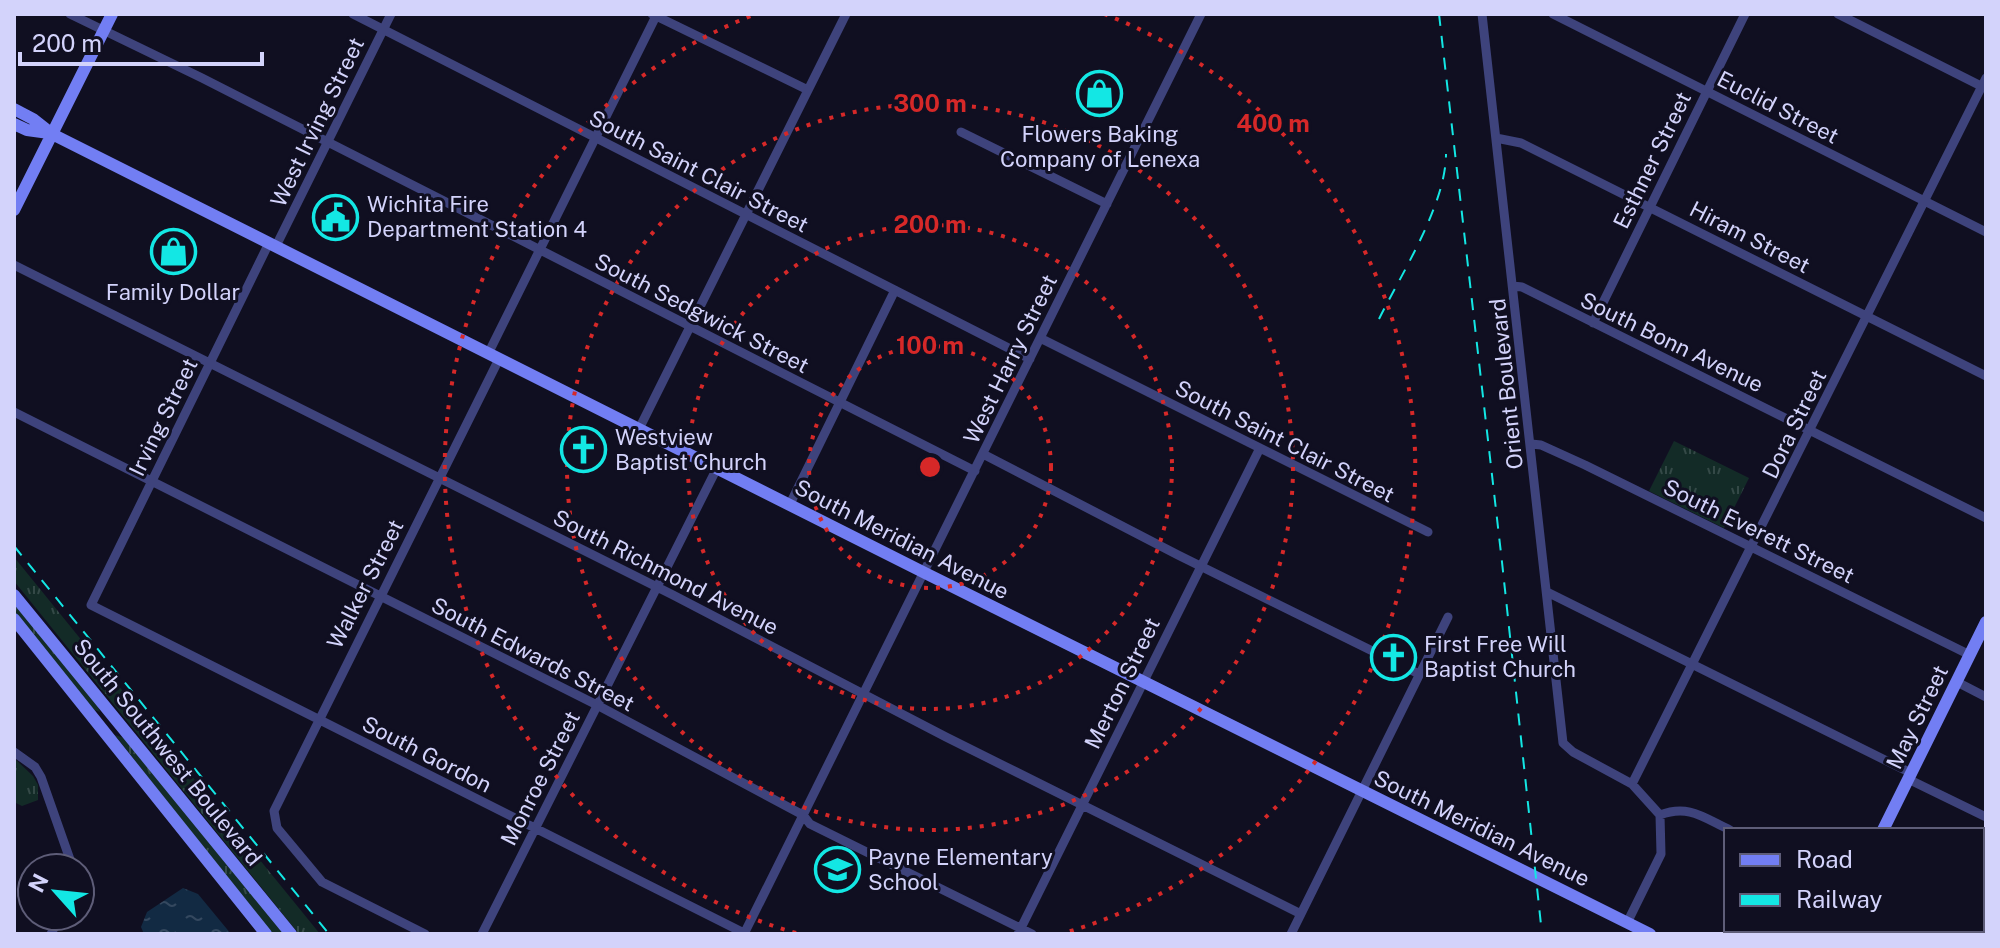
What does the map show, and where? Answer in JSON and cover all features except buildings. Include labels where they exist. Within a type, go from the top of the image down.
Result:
[{"type":"main road","points":[[14,210],[112,14]]},
{"type":"main road","name":"South Meridian Avenue","points":[[14,109],[52,134],[1650,934]]},
{"type":"main road","name":"South Meridian Avenue","points":[[14,124],[27,130],[52,134]]},
{"type":"main road","name":"South Southwest Boulevard","points":[[14,595],[291,934]]},
{"type":"main road","name":"South Southwest Boulevard","points":[[14,619],[266,934]]},
{"type":"main road","name":"May Street","points":[[1884,828],[1986,622]]},
{"type":"street","name":"South Sedgwick Street","points":[[70,14],[975,471]]},
{"type":"street","name":"South Saint Clair Street","points":[[353,14],[1030,359]]},
{"type":"street","name":"West Irving Street","points":[[273,244],[391,14]]},
{"type":"street","points":[[639,429],[846,14]]},
{"type":"street","name":"West Harry Street","points":[[744,933],[1201,14]]},
{"type":"street","name":"Orient Boulevard","points":[[1482,14],[1563,743],[1568,749],[1632,784]]},
{"type":"street","name":"Euclid Street","points":[[1553,14],[1986,232]]},
{"type":"street","name":"Esthner Street","points":[[1593,323],[1745,14]]},
{"type":"street","points":[[1838,14],[1985,84]]},
{"type":"street","points":[[655,15],[808,90]]},
{"type":"street","name":"Walker Street","points":[[425,934],[322,882],[277,828],[274,811],[438,478],[540,250],[655,15]]},
{"type":"street","name":"Dora Street","points":[[1632,784],[1985,84]]},
{"type":"street","points":[[961,132],[1107,204]]},
{"type":"street","name":"Hiram Street","points":[[1496,138],[1521,143],[1986,376]]},
{"type":"street","name":"Irving Street","points":[[93,606],[151,481],[273,244]]},
{"type":"street","name":"South Richmond Avenue","points":[[14,265],[1301,914]]},
{"type":"street","name":"South Bonn Avenue","points":[[1513,286],[1522,287],[1986,518]]},
{"type":"street","points":[[790,504],[895,290]]},
{"type":"street","name":"South Saint Clair Street","points":[[1040,338],[1428,532]]},
{"type":"street","name":"South Edwards Street","points":[[14,412],[597,705],[803,815],[810,824],[1019,931],[1032,934]]},
{"type":"street","name":"South Everett Street","points":[[1531,444],[1541,445],[1585,465],[1970,655]]},
{"type":"street","name":"Merton Street","points":[[1019,931],[1260,448]]},
{"type":"street","points":[[983,454],[1419,674]]},
{"type":"street","name":"Monroe Street","points":[[482,934],[717,468]]},
{"type":"street","points":[[1547,592],[1694,664],[1986,817]]},
{"type":"street","name":"South Gordon","points":[[93,606],[744,933]]},
{"type":"street","points":[[1291,934],[1448,617]]},
{"type":"street","points":[[1957,682],[1986,697]]},
{"type":"street","points":[[14,752],[35,767],[41,777],[67,852]]},
{"type":"street","points":[[1627,923],[1659,862],[1663,847],[1660,815],[1632,784]]},
{"type":"street","points":[[1660,815],[1688,809],[1726,828]]},
{"type":"green space","points":[[1674,441],[1749,478],[1724,528],[1649,491]]},
{"type":"green space","points":[[14,557],[320,934],[299,934],[14,581]]},
{"type":"green space","points":[[14,602],[97,704],[100,712],[92,709],[14,613]]},
{"type":"green space","points":[[115,735],[124,738],[284,934],[271,934]]},
{"type":"green space","points":[[14,758],[38,785],[38,800],[22,806],[14,802]]},
{"type":"water","points":[[183,888],[198,894],[231,934],[144,934],[141,927],[147,912]]},
{"type":"railway","points":[[1439,14],[1542,934]]},
{"type":"railway","points":[[1379,319],[1431,216],[1444,174],[1446,154]]},
{"type":"railway","points":[[14,546],[329,934]]},
{"type":"place","name":"Flowers Baking Company of Lenexa","points":[[1100,93]]},
{"type":"place","name":"Wichita Fire Department Station 4","points":[[336,217]]},
{"type":"place","name":"Family Dollar","points":[[173,251]]},
{"type":"place","name":"Westview Baptist Church","points":[[584,450]]},
{"type":"place","name":"First Free Will Baptist Church","points":[[1393,657]]},
{"type":"place","name":"Payne Elementary School","points":[[837,870]]}]
